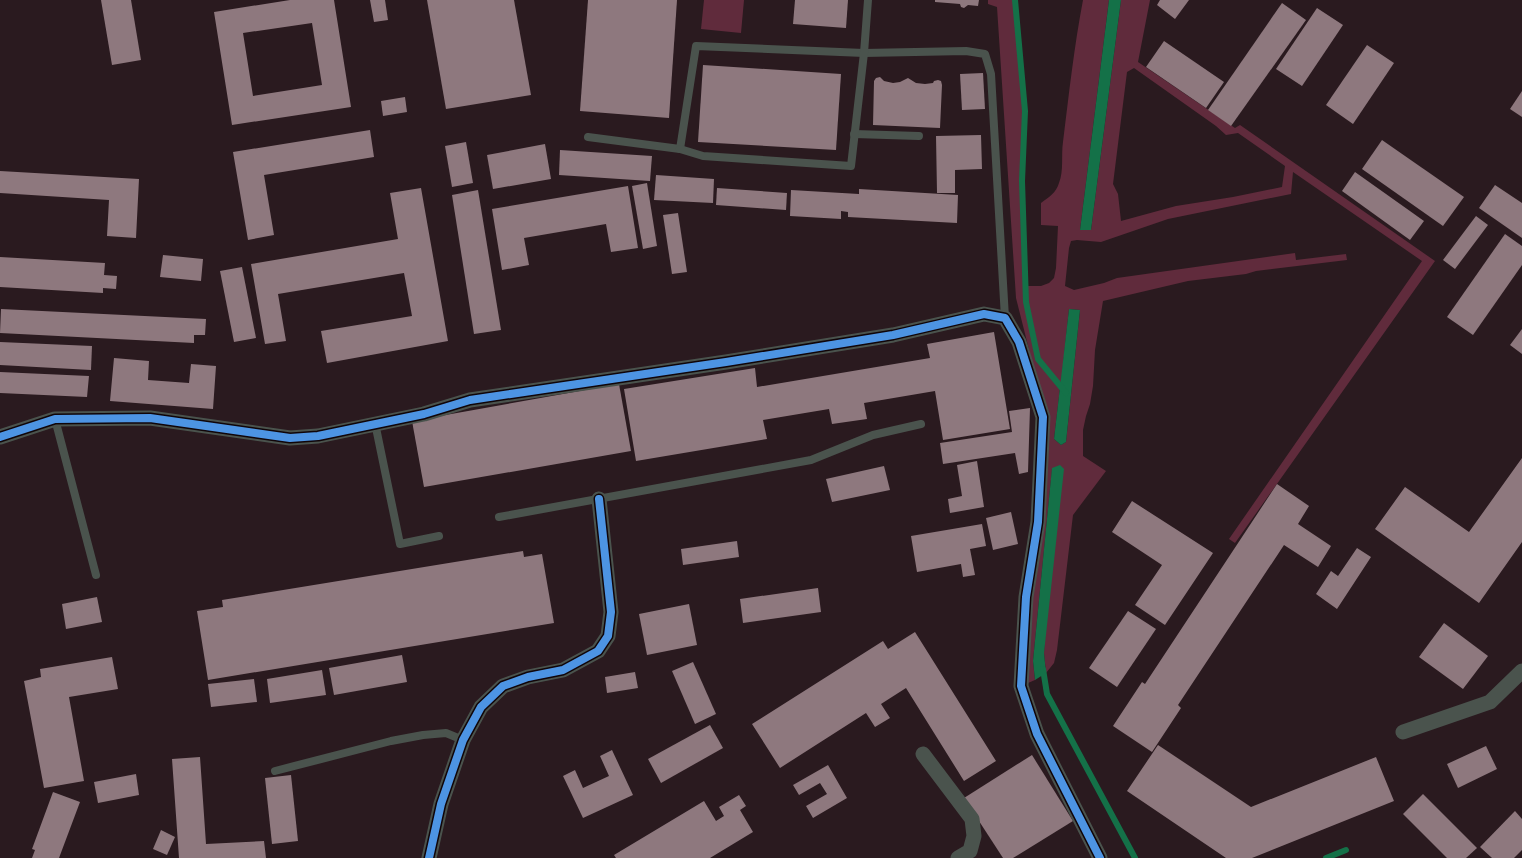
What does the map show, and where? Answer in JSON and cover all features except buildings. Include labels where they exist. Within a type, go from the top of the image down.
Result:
[{"type":"street","points":[[0,437],[55,419],[150,418],[290,438],[318,436],[424,414],[470,400],[894,335],[984,314],[1005,318],[1019,342],[1043,417],[1038,522],[1026,597],[1021,686],[1037,734],[1100,858]]},
{"type":"street","points":[[429,858],[441,804],[463,740],[481,707],[503,686],[528,677],[563,670],[598,651],[608,636],[611,612],[600,499]]},
{"type":"street","points":[[1403,732],[1490,702],[1522,670]]},
{"type":"street","points":[[923,754],[972,819],[974,836],[970,851],[958,858]]},
{"type":"lane","points":[[588,137],[680,148],[703,156],[851,166],[868,0]]},
{"type":"lane","points":[[680,148],[696,45],[864,53],[966,51],[986,54],[991,74],[1005,318]]},
{"type":"lane","points":[[854,134],[919,136]]},
{"type":"lane","points":[[55,419],[96,575]]},
{"type":"lane","points":[[375,423],[400,544],[439,536]]},
{"type":"lane","points":[[499,517],[811,460],[873,435],[921,424]]},
{"type":"lane","points":[[275,771],[423,735],[446,734],[463,740]]},
{"type":"shaded area","points":[[704,0],[744,0],[741,33],[701,29]]},
{"type":"shaded area","points":[[988,0],[1013,0],[1023,112],[1020,181],[1024,302],[1037,360],[1060,388],[1054,439],[1061,445],[1066,442],[1080,310],[1069,309],[1061,384],[1039,358],[1027,301],[1027,286],[1041,286],[1049,283],[1054,278],[1056,268],[1058,226],[1041,225],[1041,203],[1054,192],[1061,178],[1062,147],[1083,0],[1109,0],[1080,230],[1091,230],[1121,0],[1150,0],[1138,62],[1235,128],[1240,125],[1435,261],[1235,543],[1229,539],[1422,261],[1293,172],[1291,194],[1168,219],[1101,242],[1071,241],[1065,286],[1074,290],[1117,278],[1295,253],[1296,260],[1346,254],[1347,260],[1188,281],[1103,301],[1095,350],[1093,386],[1083,430],[1083,456],[1106,471],[1073,515],[1057,650],[1054,663],[1046,673],[1044,653],[1052,469],[1033,661],[1035,680],[1028,683],[1025,665],[1047,421],[1016,298],[997,7],[988,4]],"holes":[[[1134,68],[1226,135],[1238,133],[1285,166],[1282,187],[1176,206],[1121,221],[1118,194],[1113,184],[1127,72]]]},
{"type":"shaded area","points":[[1109,0],[1121,0],[1091,230],[1080,230]]},
{"type":"shaded area","points":[[1069,309],[1080,310],[1066,442],[1061,445],[1054,439]]},
{"type":"shaded area","points":[[1060,465],[1064,469],[1044,653],[1046,673],[1035,680],[1033,661],[1052,468]]},
{"type":"waterway","points":[[1015,0],[1025,111],[1022,181],[1026,302],[1038,359],[1066,393]]},
{"type":"waterway","points":[[1043,669],[1047,694],[1135,858]]},
{"type":"waterway","points":[[1326,858],[1346,850]]},
{"type":"cycle path","points":[[0,437],[55,419],[150,418],[290,438],[318,436],[424,414],[470,400],[893,335],[984,314],[1005,318],[1019,342],[1043,417],[1038,522],[1026,597],[1021,686],[1037,734],[1100,858]]},
{"type":"cycle path","points":[[429,858],[441,804],[463,740],[481,707],[503,686],[528,677],[563,670],[598,651],[608,636],[611,612],[599,499]]}]
